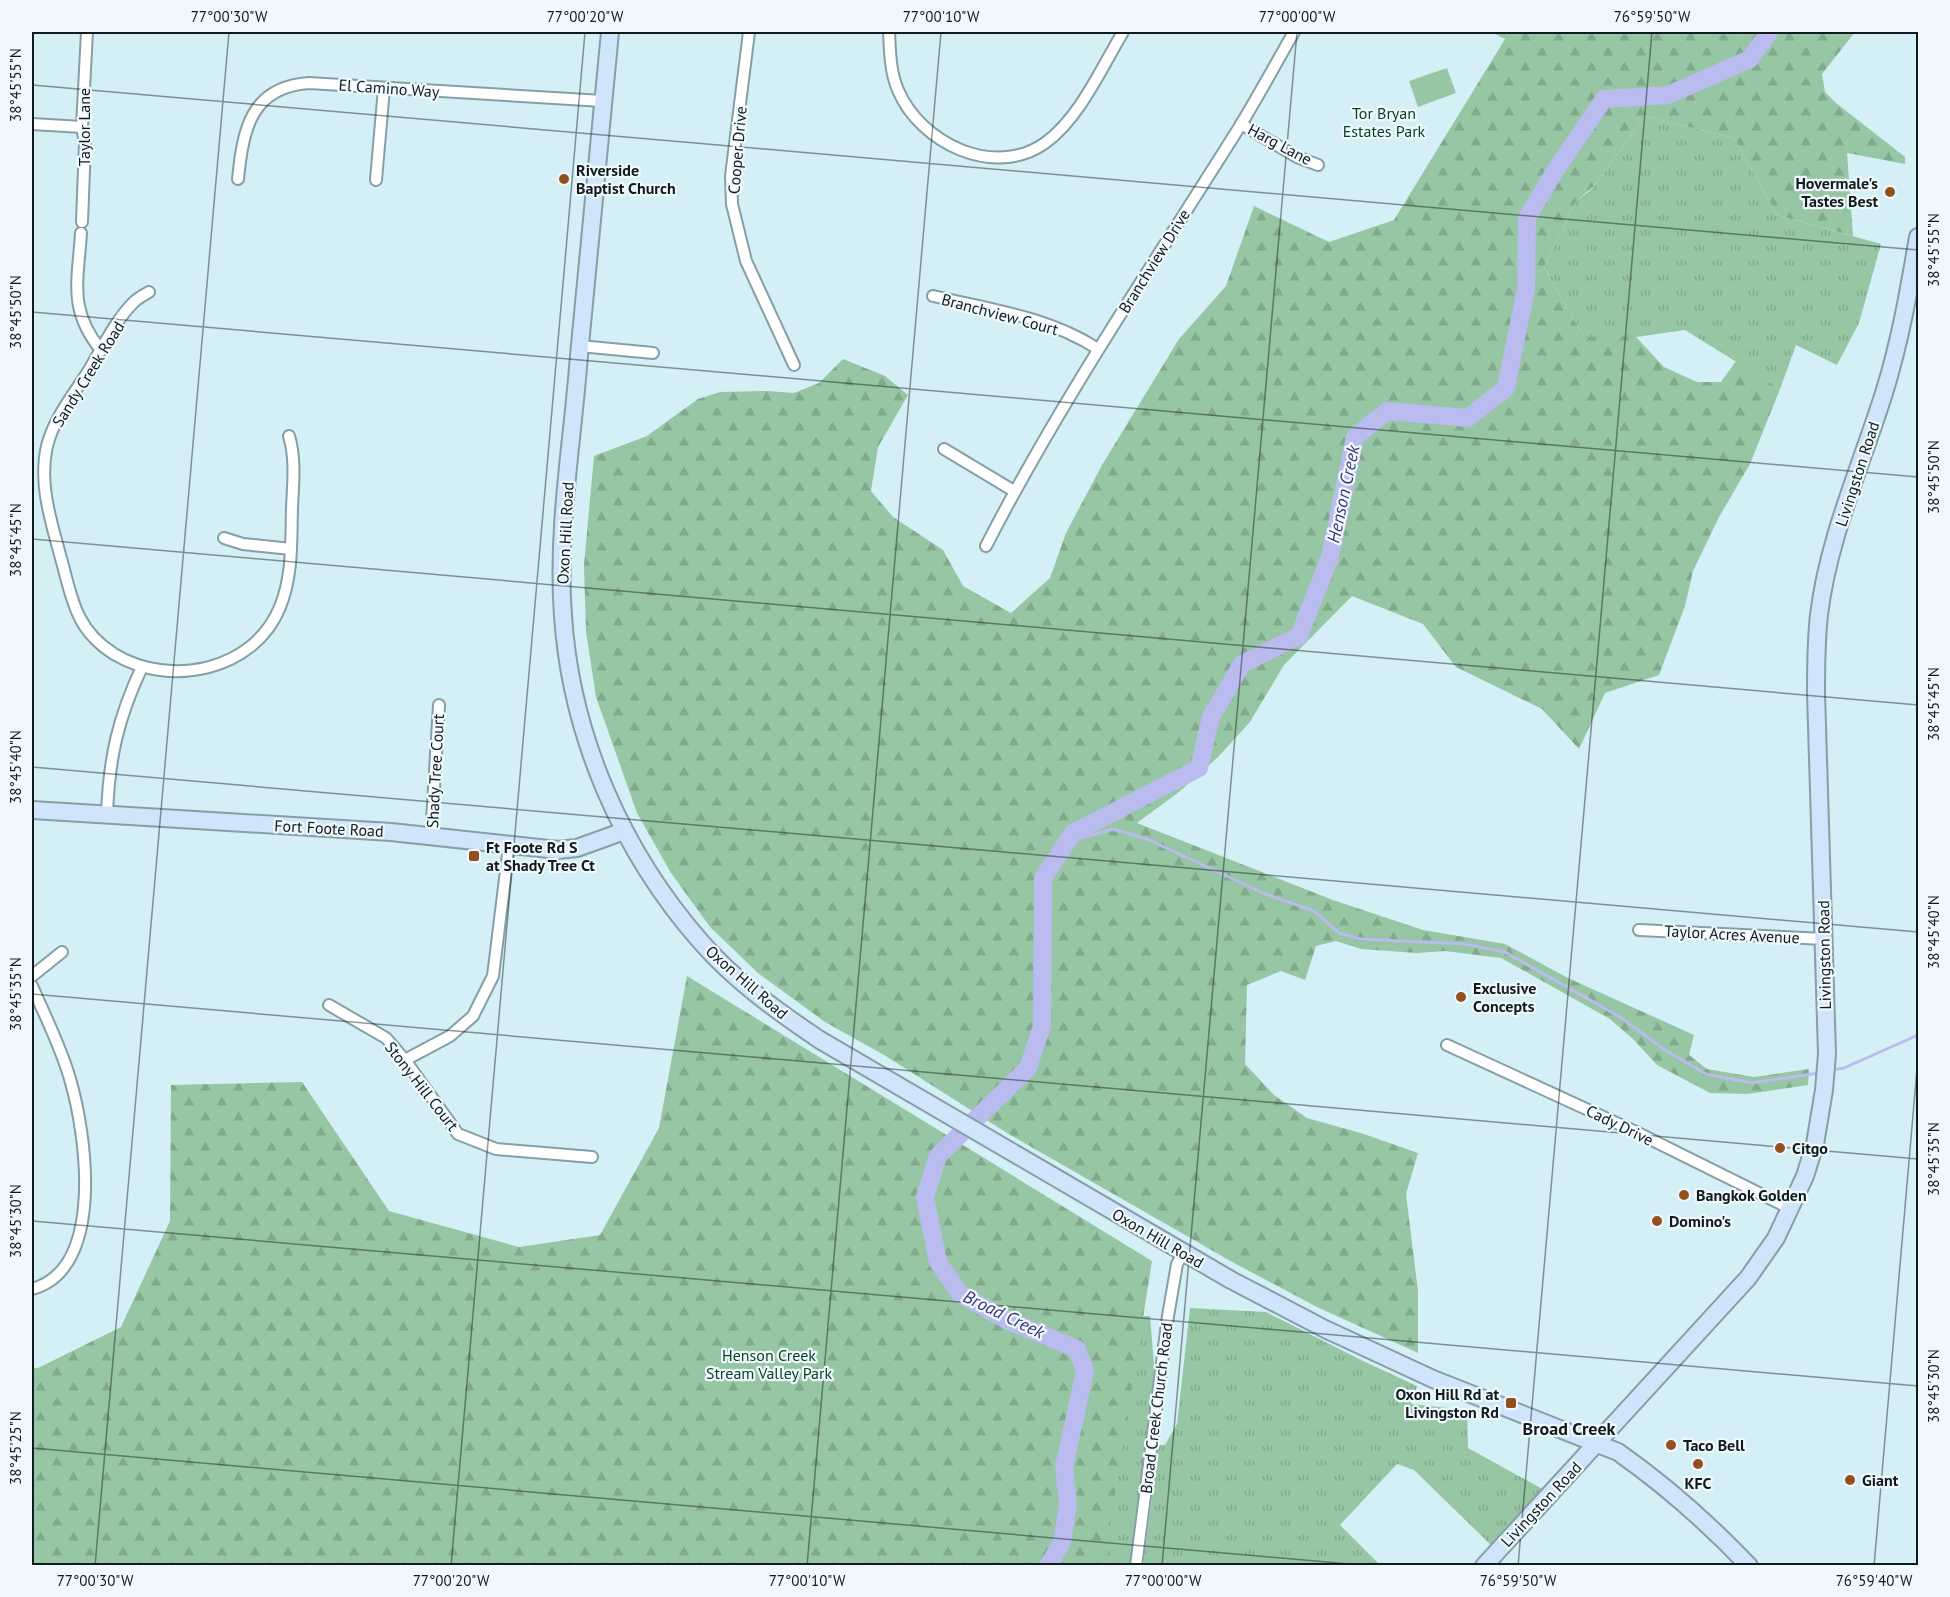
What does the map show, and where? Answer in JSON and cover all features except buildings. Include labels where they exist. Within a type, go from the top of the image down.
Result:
[{"type":"main road","name":"Oxon Hill Road","points":[[610,32],[563,524],[562,614],[572,683],[582,724],[608,796],[624,831],[649,873],[683,919],[701,942],[746,986],[820,1040],[1231,1280],[1325,1329],[1433,1379],[1618,1452],[1707,1525],[1749,1566]]},
{"type":"main road","name":"Livingston Road","points":[[1484,1566],[1748,1278],[1776,1238],[1805,1176],[1815,1144],[1827,1060],[1815,652],[1819,614],[1831,558],[1901,334],[1918,237]]},
{"type":"main road","name":"Fort Foote Road","points":[[32,810],[391,832],[558,850],[577,848],[624,831]]},
{"type":"street","name":"Taylor Lane","points":[[87,32],[82,127],[86,143],[78,276],[79,309],[87,331],[101,350]]},
{"type":"street","name":"Cooper Drive","points":[[749,32],[731,176],[732,204],[746,261],[794,365]]},
{"type":"street","points":[[889,32],[897,89],[918,122],[939,140],[957,148],[978,154],[1005,157],[1015,157],[1031,152],[1059,132],[1074,113],[1123,32]]},
{"type":"street","name":"Branchview Drive","points":[[986,546],[1014,491],[1098,349],[1241,123],[1294,32]]},
{"type":"street","name":"El Camino Way","points":[[238,178],[242,146],[255,111],[263,99],[286,86],[309,83],[603,101]]},
{"type":"street","points":[[376,180],[384,88]]},
{"type":"street","name":"Harg Lane","points":[[1241,123],[1297,157],[1318,165]]},
{"type":"street","points":[[32,124],[82,127]]},
{"type":"street","name":"Sandy Creek Road","points":[[149,292],[134,302],[101,350],[52,430],[45,455],[45,491],[69,588],[79,617],[101,645],[123,659],[142,667],[176,672],[193,671],[226,662],[251,645],[276,616],[290,573],[294,466],[288,436]]},
{"type":"street","name":"Branchview Court","points":[[933,296],[1054,326],[1098,349]]},
{"type":"street","points":[[580,346],[652,353]]},
{"type":"street","points":[[944,449],[1014,491]]},
{"type":"street","points":[[224,538],[243,544],[291,549]]},
{"type":"street","points":[[107,814],[109,777],[121,716],[142,667]]},
{"type":"street","name":"Shady Tree Court","points":[[431,837],[439,705]]},
{"type":"street","points":[[405,1060],[450,1036],[473,1016],[493,976],[509,846]]},
{"type":"street","name":"Taylor Acres Avenue","points":[[1639,930],[1824,939]]},
{"type":"street","points":[[32,976],[62,952]]},
{"type":"street","points":[[32,986],[69,1076],[80,1118],[86,1180],[80,1234],[69,1259],[51,1278],[32,1289]]},
{"type":"street","name":"Stony Hill Court","points":[[329,1005],[386,1038],[405,1060],[458,1134],[496,1149],[592,1157]]},
{"type":"street","name":"Cady Drive","points":[[1447,1045],[1630,1130],[1791,1209]]},
{"type":"street","name":"Broad Creek Church Road","points":[[1136,1566],[1168,1316],[1177,1264],[1184,1252]]},
{"type":"green space","points":[[1491,32],[1855,32],[1822,74],[1825,92],[1905,157],[1905,164],[1847,153],[1853,236],[1777,215],[1734,138],[1645,116],[1593,187],[1576,201],[1544,267],[1584,337],[1636,337],[1664,367],[1697,382],[1721,382],[1736,361],[1780,389],[1750,464],[1719,517],[1693,571],[1685,606],[1659,675],[1605,693],[1579,749],[1542,709],[1456,667],[1423,624],[1352,596],[1284,665],[1250,722],[1218,757],[1179,792],[1137,823],[1333,900],[1423,930],[1505,944],[1568,978],[1694,1035],[1689,1055],[1707,1069],[1754,1077],[1809,1069],[1808,1085],[1747,1094],[1710,1093],[1657,1065],[1610,1019],[1501,958],[1445,951],[1417,953],[1361,949],[1336,941],[1316,946],[1305,980],[1281,971],[1247,985],[1245,1064],[1274,1095],[1307,1118],[1364,1134],[1418,1153],[1406,1194],[1418,1291],[1418,1353],[1317,1307],[1234,1263],[1007,1133],[884,1055],[825,1022],[758,973],[710,927],[671,873],[637,813],[596,697],[586,632],[584,565],[594,456],[647,436],[698,399],[720,392],[794,393],[819,383],[843,359],[885,376],[908,395],[878,447],[871,491],[893,517],[943,550],[963,586],[1011,613],[1050,578],[1066,533],[1102,465],[1179,339],[1226,286],[1254,206],[1329,242],[1394,220],[1505,39]]},
{"type":"green space","points":[[1447,68],[1456,93],[1418,107],[1409,81]]},
{"type":"green space","points":[[1645,116],[1734,138],[1777,215],[1881,244],[1859,323],[1837,365],[1796,345],[1780,389],[1685,330],[1636,337],[1584,337],[1544,267],[1576,201],[1591,190]]},
{"type":"green space","name":"Henson Creek Stream Valley Park","points":[[687,976],[1152,1261],[1104,1565],[32,1565],[32,1368],[38,1368],[121,1327],[170,1221],[171,1085],[302,1082],[389,1211],[519,1247],[600,1235],[659,1128]]},
{"type":"green space","points":[[1190,1308],[1266,1312],[1417,1386],[1411,1404],[1467,1410],[1468,1448],[1546,1491],[1493,1547],[1414,1470],[1397,1464],[1340,1525],[1380,1565],[1143,1566],[1159,1445],[1165,1445],[1177,1424]]},
{"type":"green space","points":[[1150,1316],[1155,1377],[1134,1565],[1102,1565],[1069,1318]]},
{"type":"waterway","name":"Henson Creek","points":[[1048,1566],[1062,1542],[1068,1504],[1064,1467],[1085,1371],[1077,1349],[1009,1321],[960,1294],[938,1262],[925,1197],[938,1156],[1028,1068],[1042,1026],[1043,878],[1073,833],[1199,768],[1211,717],[1242,664],[1299,636],[1330,557],[1355,437],[1387,411],[1468,418],[1506,388],[1526,289],[1527,218],[1555,171],[1604,99],[1668,95],[1750,59],[1769,32]]},
{"type":"waterway","points":[[1067,842],[1113,829],[1147,839],[1263,893],[1314,911],[1339,933],[1360,939],[1465,944],[1505,952],[1620,1017],[1665,1050],[1706,1074],[1752,1083],[1819,1073]]},
{"type":"waterway","points":[[1831,1070],[1844,1068],[1918,1035]]},
{"type":"place","name":"Riverside Baptist Church","points":[[564,179]]},
{"type":"place","name":"Hovermale's Tastes Best","points":[[1890,192]]},
{"type":"place","name":"Ft Foote Rd S at Shady Tree Ct","points":[[474,856]]},
{"type":"place","name":"Exclusive Concepts","points":[[1461,997]]},
{"type":"place","name":"Citgo","points":[[1780,1148]]},
{"type":"place","name":"Bangkok Golden","points":[[1684,1195]]},
{"type":"place","name":"Domino's","points":[[1657,1221]]},
{"type":"place","name":"Oxon Hill Rd at Livingston Rd","points":[[1511,1403]]},
{"type":"place","name":"Taco Bell","points":[[1671,1445]]},
{"type":"place","name":"KFC","points":[[1698,1464]]},
{"type":"place","name":"Giant","points":[[1850,1480]]},
{"type":"district","name":"Broad Creek","points":[[1569,1428]]},
{"type":"park label","name":"Tor Bryan Estates Park","points":[[1384,122]]}]
